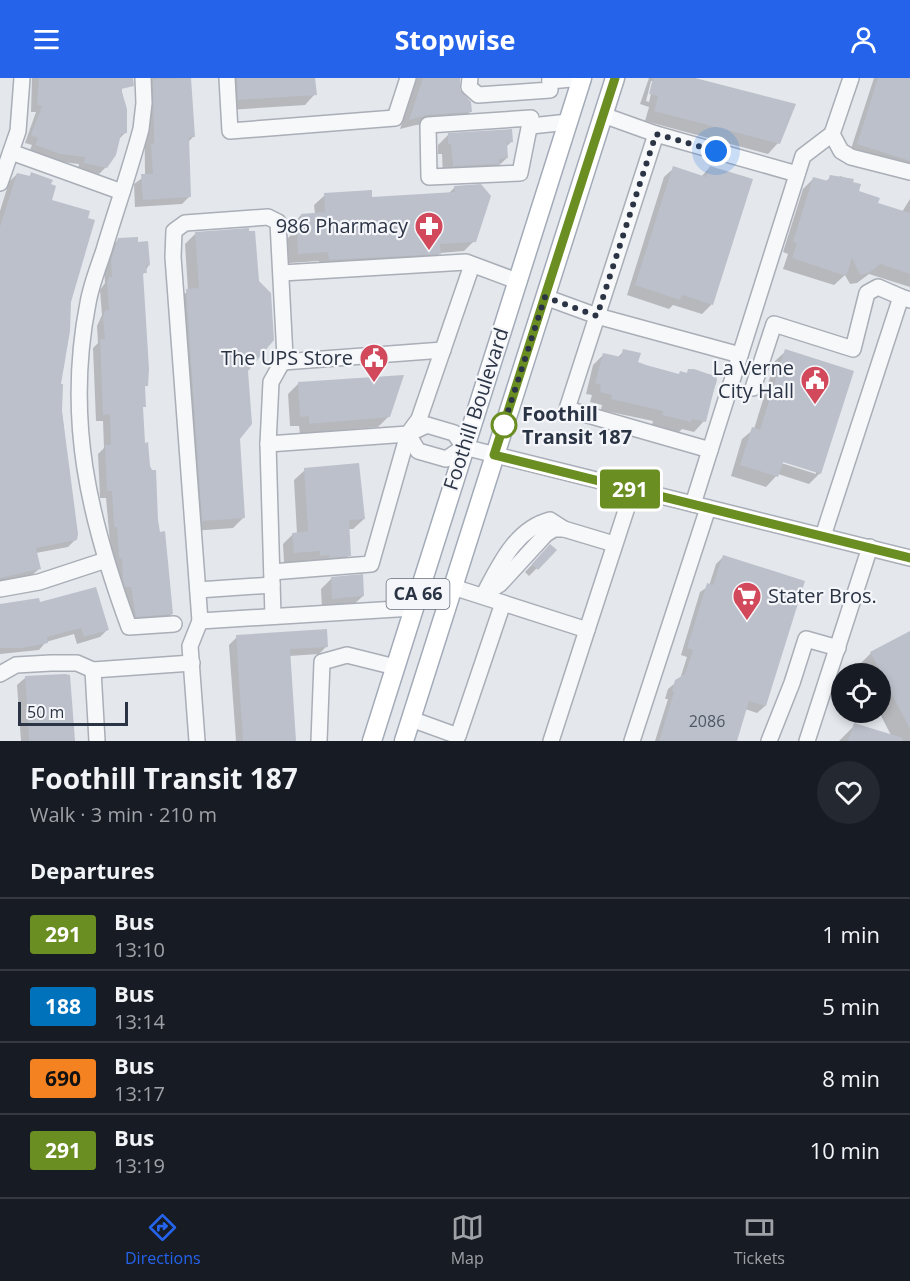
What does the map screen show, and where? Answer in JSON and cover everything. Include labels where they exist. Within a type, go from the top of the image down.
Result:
[{"type":"main road","name":"Foothill Boulevard","points":[[372,741],[582,78]]},
{"type":"main road","name":"Foothill Boulevard","points":[[404,741],[615,78]]},
{"type":"street","points":[[0,183],[18,130],[22,78]]},
{"type":"street","points":[[143,78],[144,103],[141,129],[88,300],[78,378],[81,457],[92,513],[129,627],[174,624]]},
{"type":"street","points":[[227,78],[230,131],[395,118],[408,78]]},
{"type":"street","points":[[470,78],[469,87],[478,95],[550,90],[550,79],[582,78]]},
{"type":"street","points":[[632,741],[701,506],[710,450],[797,174],[803,156],[832,134],[851,78]]},
{"type":"street","points":[[603,115],[656,134],[797,174]]},
{"type":"street","points":[[531,118],[531,126],[520,173],[429,177],[428,125],[531,118]]},
{"type":"street","points":[[531,126],[568,122]]},
{"type":"street","points":[[656,134],[567,409],[710,450]]},
{"type":"street","points":[[832,134],[841,151],[851,157],[910,172]]},
{"type":"street","points":[[11,152],[122,192]]},
{"type":"street","points":[[197,741],[190,646],[201,621],[173,256],[174,231],[185,223],[268,217],[278,222],[282,273],[284,362],[271,382],[268,444],[273,616]]},
{"type":"street","points":[[282,273],[466,262],[517,280]]},
{"type":"street","points":[[198,590],[371,564],[408,434],[419,419],[472,265]]},
{"type":"street","points":[[753,388],[774,324],[853,350],[867,293],[878,287],[906,298],[823,536]]},
{"type":"street","points":[[545,297],[597,316],[740,355]]},
{"type":"street","points":[[284,362],[443,350]]},
{"type":"street","points":[[268,444],[408,434],[427,424],[454,433],[464,447],[910,558]]},
{"type":"street","points":[[408,434],[418,451],[446,459],[464,447]]},
{"type":"street","points":[[551,741],[633,489]]},
{"type":"street","points":[[484,594],[513,546],[535,524],[550,520],[564,529],[614,544]]},
{"type":"street","points":[[807,741],[870,547]]},
{"type":"street","points":[[0,589],[39,582],[106,560]]},
{"type":"street","points":[[453,587],[484,594],[502,603],[586,630]]},
{"type":"street","points":[[411,719],[458,736],[502,603]]},
{"type":"street","points":[[201,621],[413,608]]},
{"type":"street","points":[[769,741],[792,683],[806,639],[838,648]]},
{"type":"street","points":[[319,741],[322,662],[347,655],[395,668]]},
{"type":"street","points":[[0,674],[16,665],[76,663],[93,670],[192,663]]},
{"type":"street","points":[[93,670],[98,741]]},
{"type":"building","points":[[39,78],[133,78],[134,86],[121,89],[127,109],[127,133],[121,134],[116,155],[107,168],[84,163],[85,157],[60,154],[35,145],[38,138],[31,135],[42,106],[37,105]]},
{"type":"building","points":[[191,78],[195,137],[189,137],[191,197],[143,200],[141,174],[153,174],[151,144],[154,143],[153,79]]},
{"type":"building","points":[[237,78],[315,78],[317,95],[238,100]]},
{"type":"building","points":[[423,78],[460,78],[460,90],[471,102],[472,112],[427,115],[409,120]]},
{"type":"building","points":[[653,78],[695,78],[796,104],[780,144],[654,111],[658,96],[649,94]]},
{"type":"building","points":[[878,78],[910,78],[910,161],[857,144]]},
{"type":"building","points":[[512,129],[513,142],[507,143],[508,158],[499,159],[500,164],[453,166],[448,133]]},
{"type":"building","points":[[673,166],[706,177],[710,166],[753,179],[713,305],[682,295],[680,300],[635,285]]},
{"type":"building","points":[[31,172],[53,180],[51,184],[56,186],[52,200],[90,211],[88,218],[95,220],[71,302],[70,331],[61,384],[63,384],[62,411],[78,534],[77,540],[36,548],[41,569],[0,578],[0,227],[17,173],[30,176]]},
{"type":"building","points":[[830,175],[854,179],[853,182],[861,184],[859,191],[880,198],[878,203],[910,213],[910,274],[880,264],[869,273],[860,275],[852,258],[846,276],[792,258],[797,243],[793,242],[813,177],[828,181]]},
{"type":"building","points":[[481,184],[491,196],[476,242],[440,244],[441,254],[329,260],[328,252],[298,254],[297,227],[302,226],[301,214],[325,212],[324,193],[372,190],[372,197],[455,192],[454,186]]},
{"type":"building","points":[[249,228],[249,231],[255,231],[259,281],[271,293],[274,340],[248,371],[252,424],[240,439],[245,518],[202,521],[186,289],[199,288],[195,232]]},
{"type":"building","points":[[138,237],[138,242],[148,241],[150,265],[146,266],[147,273],[143,273],[149,369],[148,386],[145,386],[146,407],[143,407],[145,443],[148,442],[150,466],[152,470],[156,470],[158,520],[160,532],[165,531],[173,614],[136,617],[131,587],[125,587],[123,581],[117,527],[114,527],[112,491],[107,491],[105,445],[111,445],[110,414],[103,415],[100,339],[105,339],[103,318],[105,310],[109,310],[107,282],[109,277],[112,277],[111,260],[118,238]]},
{"type":"building","points":[[623,349],[641,353],[638,362],[646,365],[679,374],[680,371],[687,373],[688,369],[694,369],[717,377],[706,422],[692,419],[691,422],[662,415],[663,411],[611,399],[612,395],[600,392],[601,385],[595,383],[603,353],[621,357]]},
{"type":"building","points":[[785,349],[854,371],[821,474],[783,462],[778,477],[740,465],[752,427],[760,430]]},
{"type":"building","points":[[404,375],[390,417],[309,424],[309,416],[300,417],[298,382]]},
{"type":"building","points":[[359,463],[365,519],[349,520],[351,556],[329,558],[329,555],[320,556],[320,551],[294,553],[292,533],[308,531],[304,468]]},
{"type":"building","points":[[550,544],[557,550],[538,570],[532,564]]},
{"type":"building","name":"Stater Bros.","points":[[723,555],[805,581],[766,706],[749,701],[737,741],[659,741],[674,692],[672,691],[675,680],[685,674],[693,650],[687,648],[707,583],[713,585]]},
{"type":"building","points":[[363,574],[364,596],[332,599],[331,577]]},
{"type":"building","points":[[96,587],[109,630],[84,637],[81,628],[47,637],[48,643],[22,648],[0,648],[0,604],[39,598],[40,602]]},
{"type":"building","points":[[327,629],[328,647],[290,649],[296,741],[243,741],[236,635]]},
{"type":"building","points":[[910,631],[910,729],[891,692],[891,663],[876,663],[870,652]]},
{"type":"building","points":[[70,675],[75,741],[29,741],[25,676]]},
{"type":"building","points":[[854,723],[903,738],[902,741],[848,741]]},
{"type":"bus line","name":"291","points":[[615,78],[494,455],[910,558]]},
{"type":"place","name":"986 Pharmacy","points":[[429,252]]},
{"type":"place","name":"The UPS Store","points":[[374,384]]},
{"type":"place","name":"La Verne City Hall","points":[[815,406]]},
{"type":"place","name":"Foothill Transit 187","points":[[504,425]]},
{"type":"place","name":"Stater Bros.","points":[[747,622]]},
{"type":"route","points":[[504,425],[501,433],[545,297],[597,316],[656,134],[716,151]]}]
